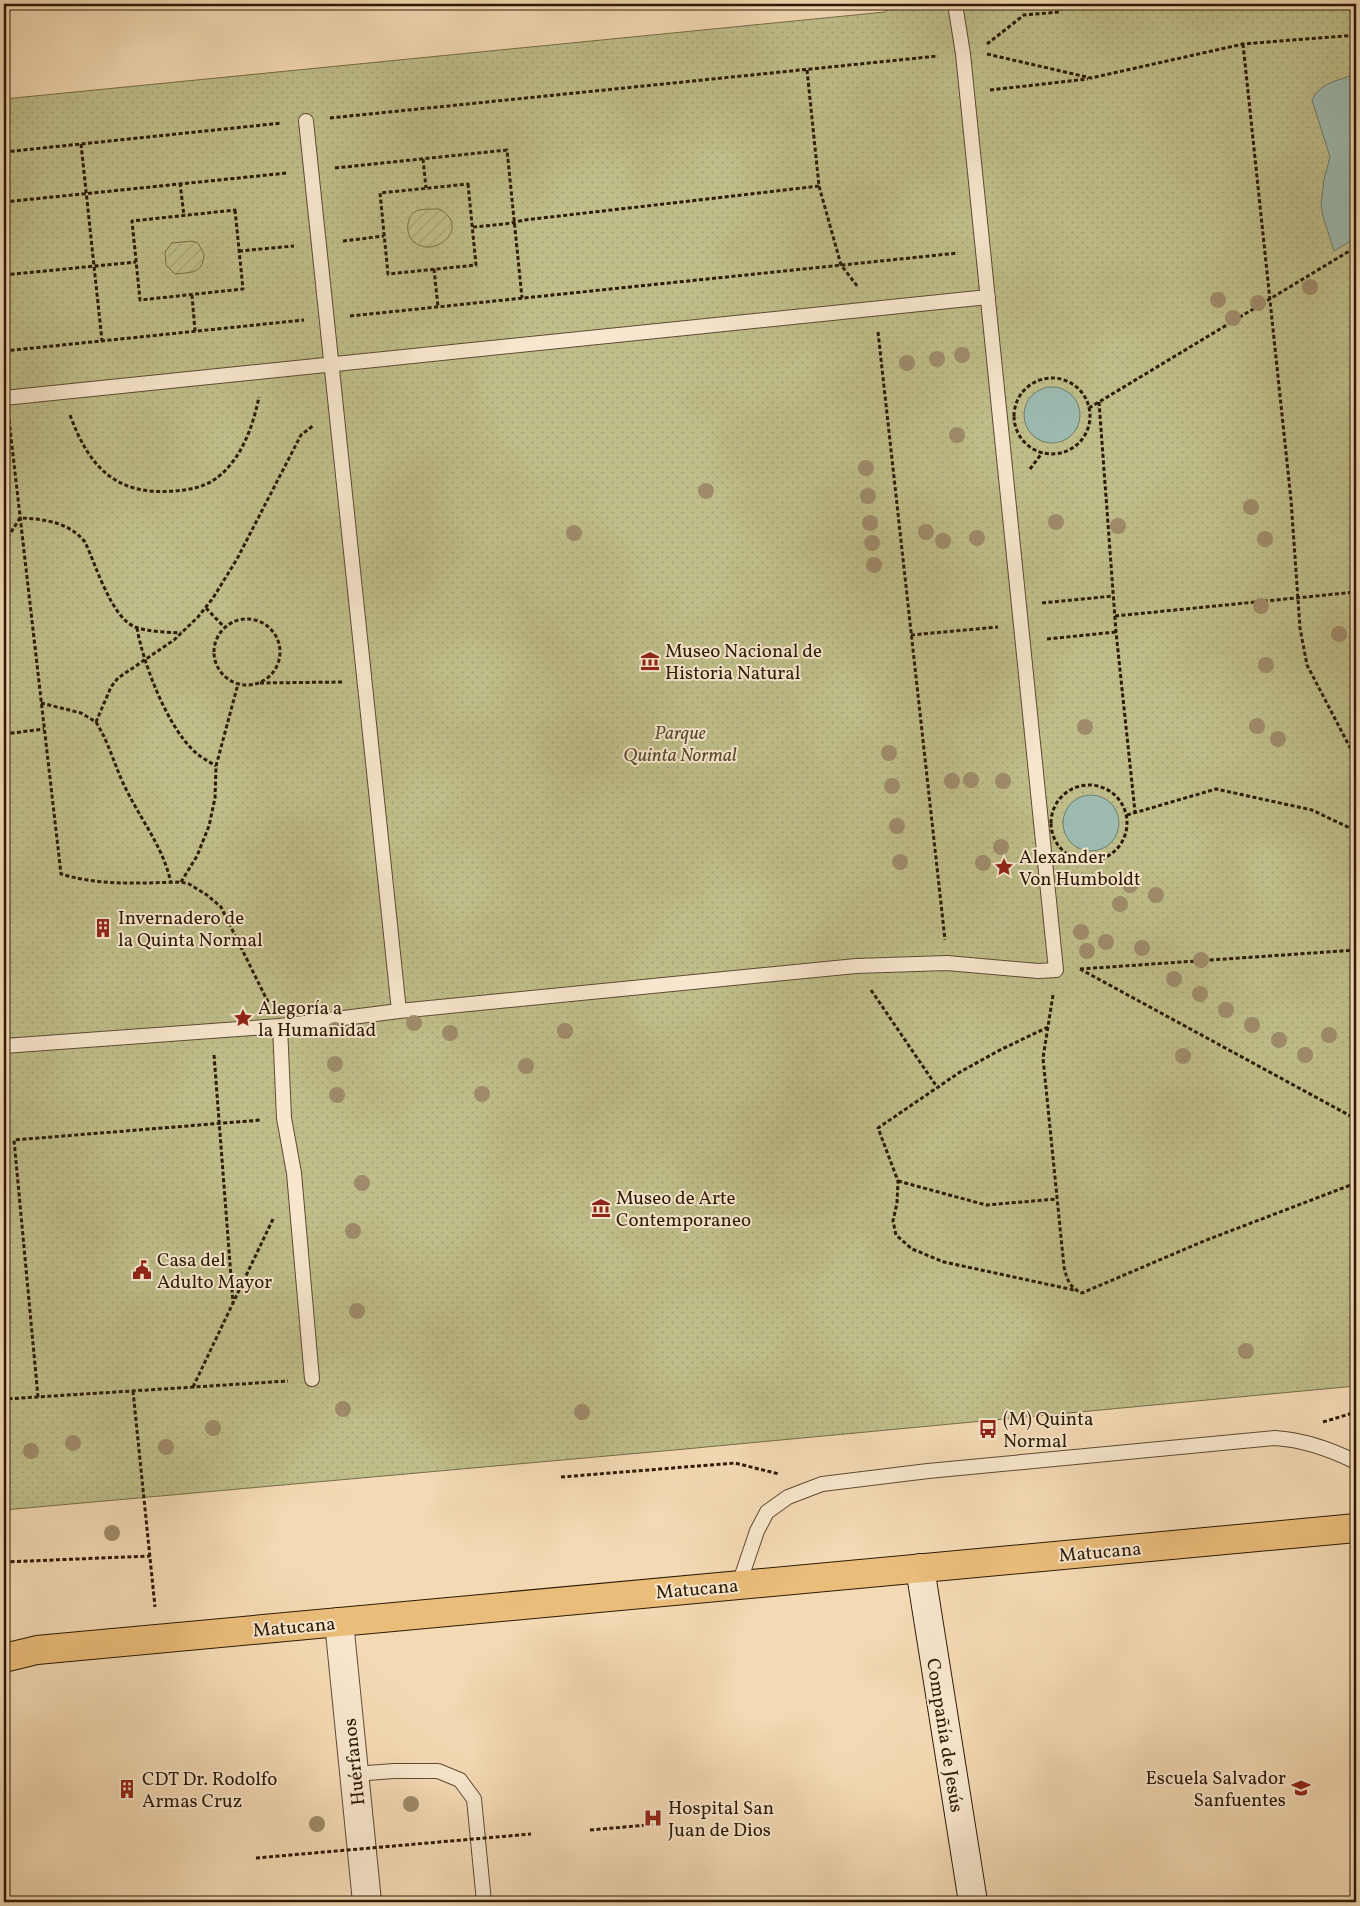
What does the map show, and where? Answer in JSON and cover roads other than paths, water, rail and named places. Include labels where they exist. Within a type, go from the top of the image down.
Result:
[{"type":"main road","name":"Matucana","points":[[4,1658],[37,1650],[1356,1528]]},
{"type":"main road","name":"Matucana","points":[[4,1645],[37,1650]]},
{"type":"street","name":"Compañía de Jesús","points":[[920,1568],[973,1902]]},
{"type":"street","name":"Huérfanos","points":[[339,1622],[367,1902]]},
{"type":"lane","points":[[4,1046],[280,1026],[399,1011],[856,966],[947,962],[1038,971],[1056,970],[967,92],[970,53],[955,4]]},
{"type":"lane","points":[[306,121],[399,1011]]},
{"type":"lane","points":[[5,398],[988,297]]},
{"type":"lane","points":[[280,1026],[284,1118],[294,1173],[312,1379]]},
{"type":"lane","points":[[739,1584],[757,1531],[767,1512],[788,1497],[822,1484],[928,1471],[1275,1438],[1296,1439],[1316,1444],[1356,1462]]},
{"type":"lane","points":[[354,1774],[394,1771],[438,1771],[460,1780],[474,1799],[484,1902]]},
{"type":"water","points":[[1356,74],[1356,238],[1334,251],[1321,205],[1324,179],[1330,157],[1312,100],[1315,94],[1325,86]]},
{"type":"water","points":[[1052,387],[1072,395],[1080,415],[1072,435],[1052,443],[1032,435],[1024,415],[1032,395]]},
{"type":"water","points":[[1091,795],[1102,797],[1111,803],[1117,812],[1119,823],[1117,834],[1111,843],[1102,849],[1091,851],[1080,849],[1071,843],[1065,834],[1063,823],[1065,812],[1071,803],[1080,797]]},
{"type":"place","name":"Museo Nacional de Historia Natural","points":[[650,661]]},
{"type":"place","name":"Alexander Von Humboldt","points":[[1004,867]]},
{"type":"place","name":"Invernadero de la Quinta Normal","points":[[103,928]]},
{"type":"place","name":"Alegoría a la Humanidad","points":[[243,1018]]},
{"type":"place","name":"Museo de Arte Contemporaneo","points":[[601,1208]]},
{"type":"place","name":"Casa del Adulto Mayor","points":[[142,1270]]},
{"type":"place","name":"(M) Quinta Normal","points":[[988,1429]]},
{"type":"place","name":"Escuela Salvador Sanfuentes","points":[[1301,1788]]},
{"type":"place","name":"CDT Dr. Rodolfo Armas Cruz","points":[[127,1789]]},
{"type":"place","name":"Hospital San Juan de Dios","points":[[653,1818]]},
{"type":"park label","name":"Parque Quinta Normal","points":[[680,743]]}]
